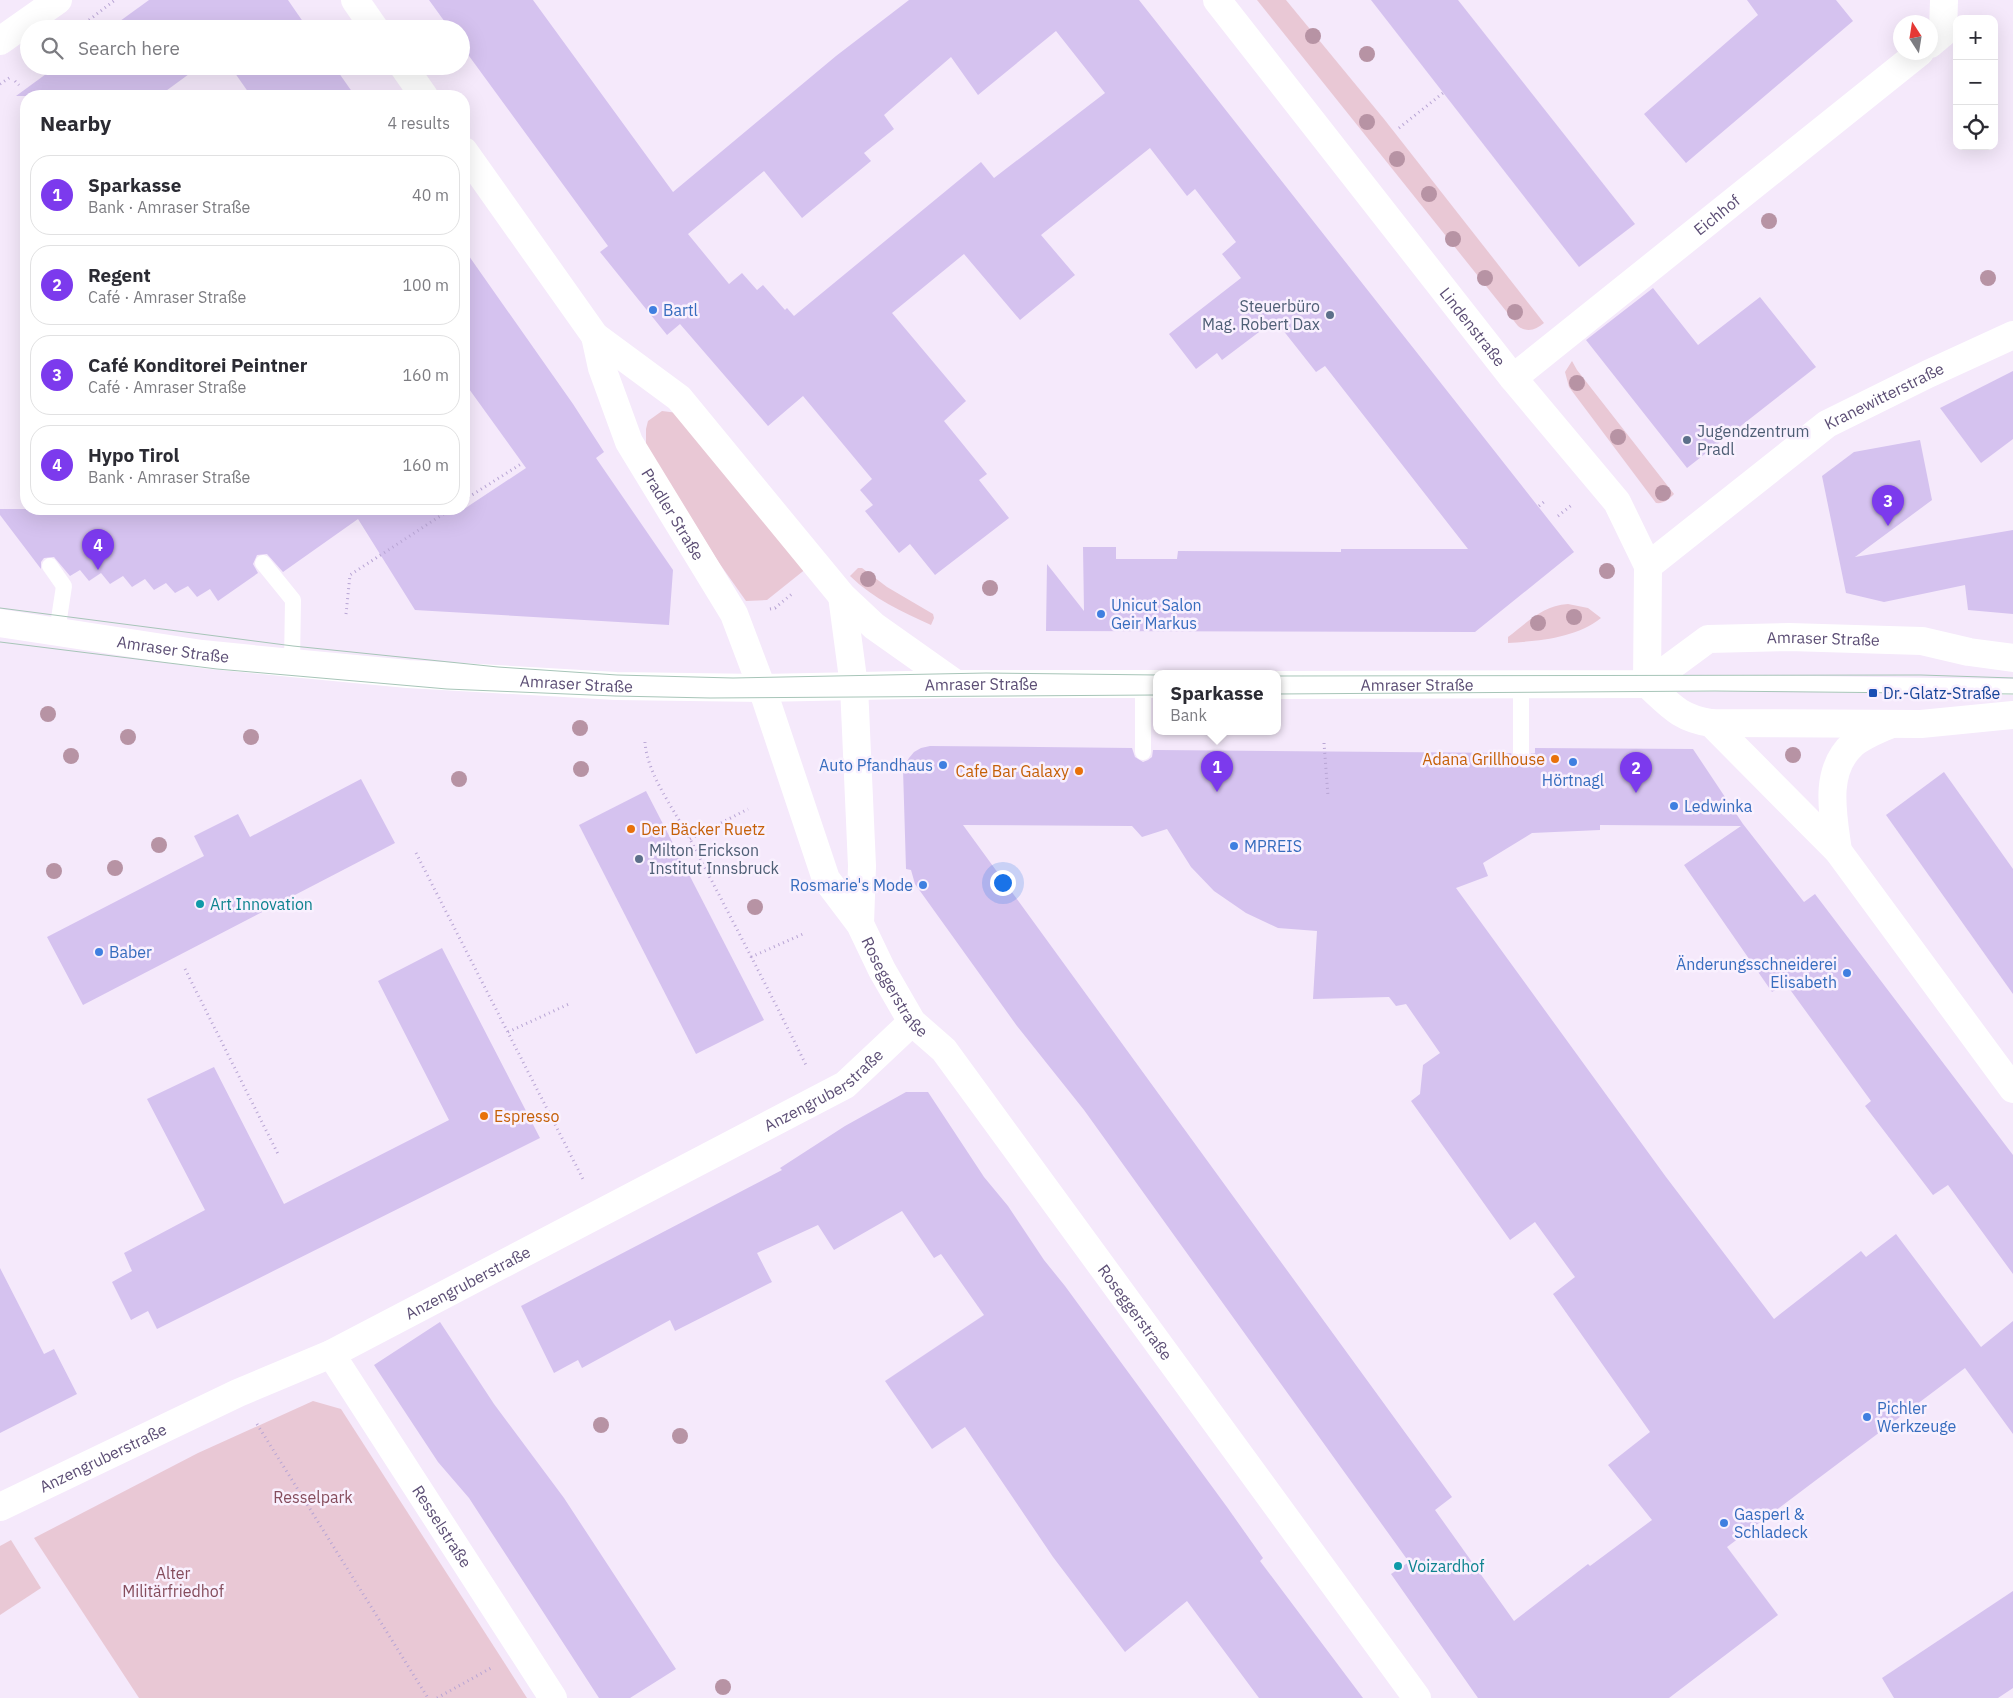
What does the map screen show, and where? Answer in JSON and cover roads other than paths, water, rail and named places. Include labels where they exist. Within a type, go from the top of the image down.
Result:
[{"type":"street","points":[[30,20],[58,0]]},
{"type":"street","points":[[355,0],[369,20]]},
{"type":"street","name":"Lindenstraße","points":[[1217,0],[1513,378],[1617,502],[1648,566],[1647,684]]},
{"type":"street","points":[[1938,38],[1943,34],[1944,0]]},
{"type":"street","points":[[0,41],[20,27]]},
{"type":"street","name":"Eichhof","points":[[1513,378],[1910,60]]},
{"type":"street","points":[[409,75],[420,90]]},
{"type":"street","name":"Pradler Straße","points":[[470,159],[595,336],[679,398],[842,596],[874,626],[956,684]]},
{"type":"street","name":"Kranewitterstraße","points":[[1648,566],[1827,424],[1928,374],[2013,335]]},
{"type":"street","name":"Pradler Straße","points":[[595,336],[602,368],[629,442],[734,614],[762,688]]},
{"type":"street","points":[[842,596],[854,686]]},
{"type":"street","name":"Amraser Straße","points":[[0,623],[202,654],[408,674],[606,685],[762,688],[956,684],[1150,684]]},
{"type":"street","name":"Amraser Straße","points":[[1281,685],[1647,684],[1708,639],[1789,637],[1922,641],[1969,652],[2013,658]]},
{"type":"street","points":[[1647,684],[1672,708],[1687,717],[1711,723],[1922,724],[2013,715]]},
{"type":"street","name":"Roseggerstraße","points":[[854,686],[862,866],[860,924]]},
{"type":"street","name":"Roseggerstraße","points":[[762,688],[826,879],[860,924],[882,970],[912,1022],[944,1050],[1417,1698]]},
{"type":"street","points":[[1711,723],[1838,851],[2013,1089]]},
{"type":"street","points":[[1838,851],[1832,802],[1835,771],[1843,756],[1853,745],[1868,734],[1891,724]]},
{"type":"street","name":"Anzengruberstraße","points":[[0,1506],[238,1394],[331,1354],[845,1085],[912,1022]]},
{"type":"street","name":"Resselstraße","points":[[331,1354],[553,1698]]},
{"type":"lane","points":[[263,563],[293,600],[292,663]]},
{"type":"lane","points":[[50,566],[64,586],[57,632]]},
{"type":"lane","points":[[1647,684],[1737,683],[2013,687]]},
{"type":"lane","points":[[1143,752],[1150,684]]},
{"type":"lane","points":[[1521,684],[1521,753]]},
{"type":"tram line","points":[[0,608],[293,646],[498,667],[617,675],[733,678],[986,673],[1153,675]]},
{"type":"tram line","points":[[0,642],[217,669],[447,689],[710,698],[1153,695]]},
{"type":"tram line","points":[[1281,676],[1921,675],[2013,678]]},
{"type":"tram line","points":[[1281,694],[1715,691],[2013,694]]},
{"type":"place","name":"Bartl","points":[[653,310]]},
{"type":"place","name":"Steuerbüro Mag. Robert Dax","points":[[1330,315]]},
{"type":"place","name":"Jugendzentrum Pradl","points":[[1687,440]]},
{"type":"place","name":"Café Konditorei Peintner","points":[[1888,526]]},
{"type":"place","name":"Hypo Tirol","points":[[98,570]]},
{"type":"place","name":"Unicut Salon Geir Markus","points":[[1101,614]]},
{"type":"place","name":"Dr.-Glatz-Straße","points":[[1873,693]]},
{"type":"place","name":"Adana Grillhouse","points":[[1555,759]]},
{"type":"place","name":"Hörtnagl","points":[[1573,762]]},
{"type":"place","name":"Auto Pfandhaus","points":[[943,765]]},
{"type":"place","name":"Cafe Bar Galaxy","points":[[1079,771]]},
{"type":"place","name":"Sparkasse","points":[[1217,792]]},
{"type":"place","name":"Regent","points":[[1636,793]]},
{"type":"place","name":"Ledwinka","points":[[1674,806]]},
{"type":"place","name":"Der Bäcker Ruetz","points":[[631,829]]},
{"type":"place","name":"MPREIS","points":[[1234,846]]},
{"type":"place","name":"Milton Erickson Institut Innsbruck","points":[[639,859]]},
{"type":"place","name":"Rosmarie's Mode","points":[[923,885]]},
{"type":"place","name":"Art Innovation","points":[[200,904]]},
{"type":"place","name":"Baber","points":[[99,952]]},
{"type":"place","name":"Änderungsschneiderei Elisabeth","points":[[1847,973]]},
{"type":"place","name":"Espresso","points":[[484,1116]]},
{"type":"place","name":"Pichler Werkzeuge","points":[[1867,1417]]},
{"type":"place","name":"Gasperl & Schladeck","points":[[1724,1523]]},
{"type":"place","name":"Voizardhof","points":[[1398,1566]]},
{"type":"park label","name":"Resselpark","points":[[313,1497]]},
{"type":"park label","name":"Alter Militärfriedhof","points":[[173,1582]]}]
